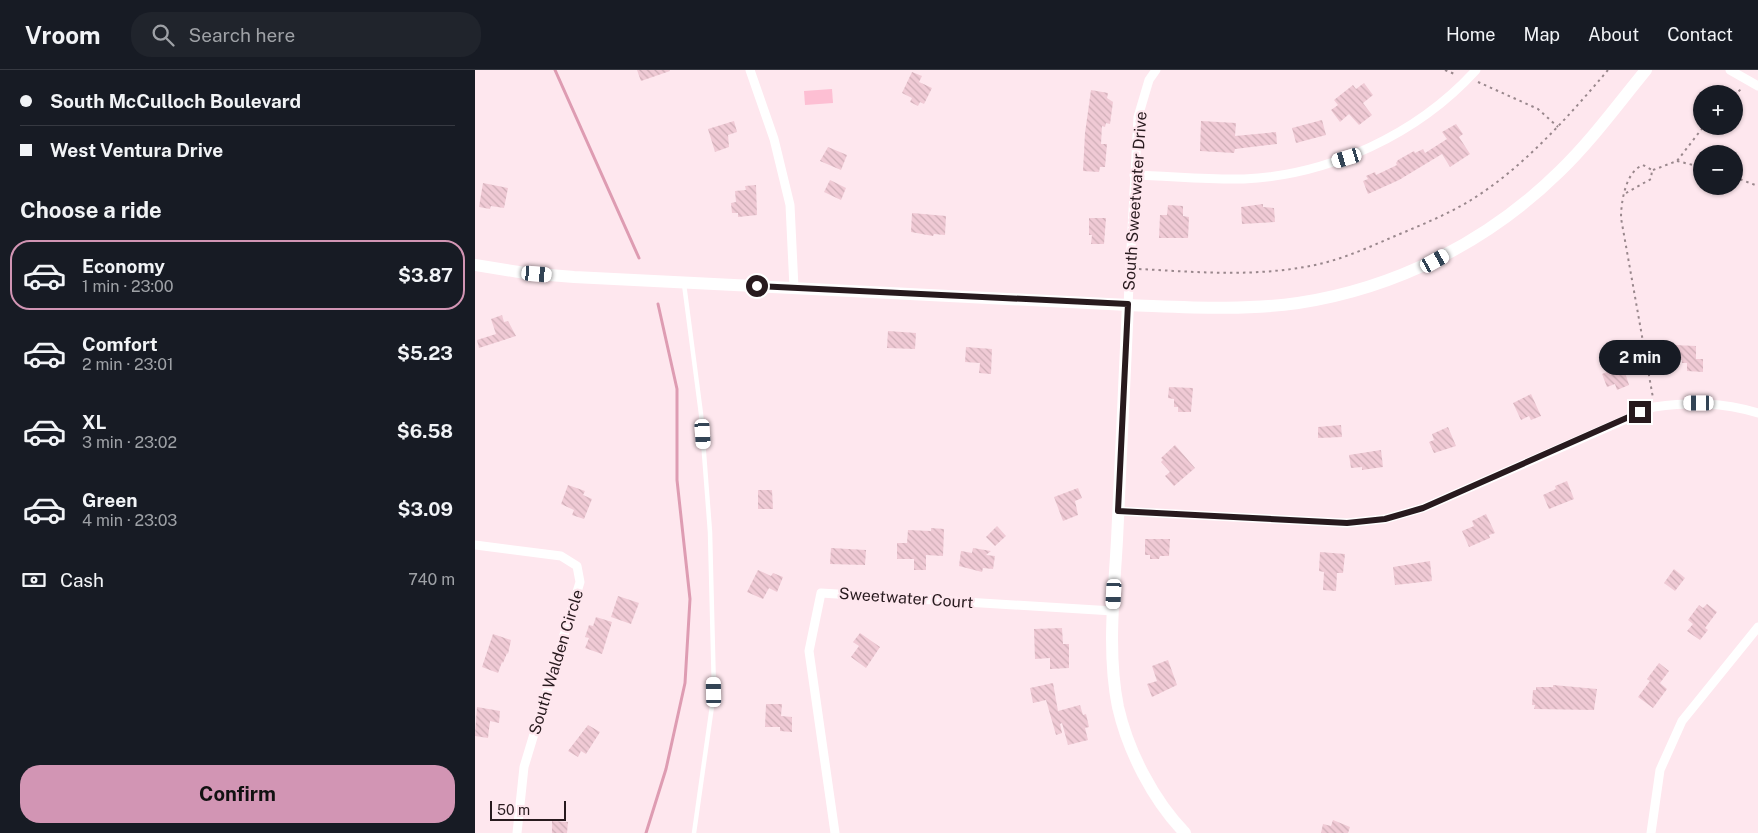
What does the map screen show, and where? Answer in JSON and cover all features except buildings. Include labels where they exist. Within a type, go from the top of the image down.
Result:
[{"type":"main road","points":[[475,265],[525,273],[1207,308],[1298,303],[1352,292],[1393,278],[1435,261],[1479,237],[1520,207],[1561,171],[1646,70]]},
{"type":"main road","points":[[1128,304],[1113,611],[1113,666],[1118,705],[1125,734],[1156,796],[1185,833]]},
{"type":"street","points":[[750,70],[774,139],[790,205],[794,288]]},
{"type":"street","name":"South Sweetwater Drive","points":[[1128,304],[1138,117],[1149,80],[1156,70]]},
{"type":"street","points":[[1134,175],[1244,179],[1297,173],[1347,158],[1397,134],[1446,98],[1476,70]]},
{"type":"street","points":[[1730,70],[1758,86]]},
{"type":"street","points":[[1118,511],[1347,523],[1385,519],[1423,508],[1654,407],[1685,403],[1713,403],[1737,406],[1758,413]]},
{"type":"street","name":"South Walden Circle","points":[[475,546],[561,556],[577,566],[580,582],[524,767],[517,833]]},
{"type":"street","name":"Sweetwater Court","points":[[835,833],[809,652],[821,593],[1113,611]]},
{"type":"street","points":[[1651,833],[1660,770],[1682,721],[1758,627]]},
{"type":"lane","points":[[683,282],[702,424],[710,532],[714,692],[694,833]]},
{"type":"path","points":[[1445,70],[1521,100],[1538,109],[1558,127]]},
{"type":"path","points":[[1130,269],[1242,273],[1310,266],[1358,252],[1427,223],[1472,199],[1521,161],[1558,127],[1608,70]]},
{"type":"path","points":[[1743,87],[1748,82]]},
{"type":"path","points":[[1677,162],[1697,135]]},
{"type":"path","points":[[1654,407],[1622,231],[1621,208],[1629,178],[1637,167],[1643,165],[1652,170],[1677,162],[1693,165]]},
{"type":"path","points":[[1626,192],[1651,179],[1652,170]]},
{"type":"path","points":[[1743,180],[1758,186]]},
{"type":"shaded area","points":[[832,89],[833,103],[805,105],[804,91]]},
{"type":"waterway","points":[[555,70],[639,258]]},
{"type":"waterway","points":[[646,833],[666,769],[685,683],[690,599],[677,480],[677,389],[658,304]]},
{"type":"route","points":[[757,286],[1128,304],[1118,511],[1347,523],[1385,519],[1423,508],[1640,412]]}]
